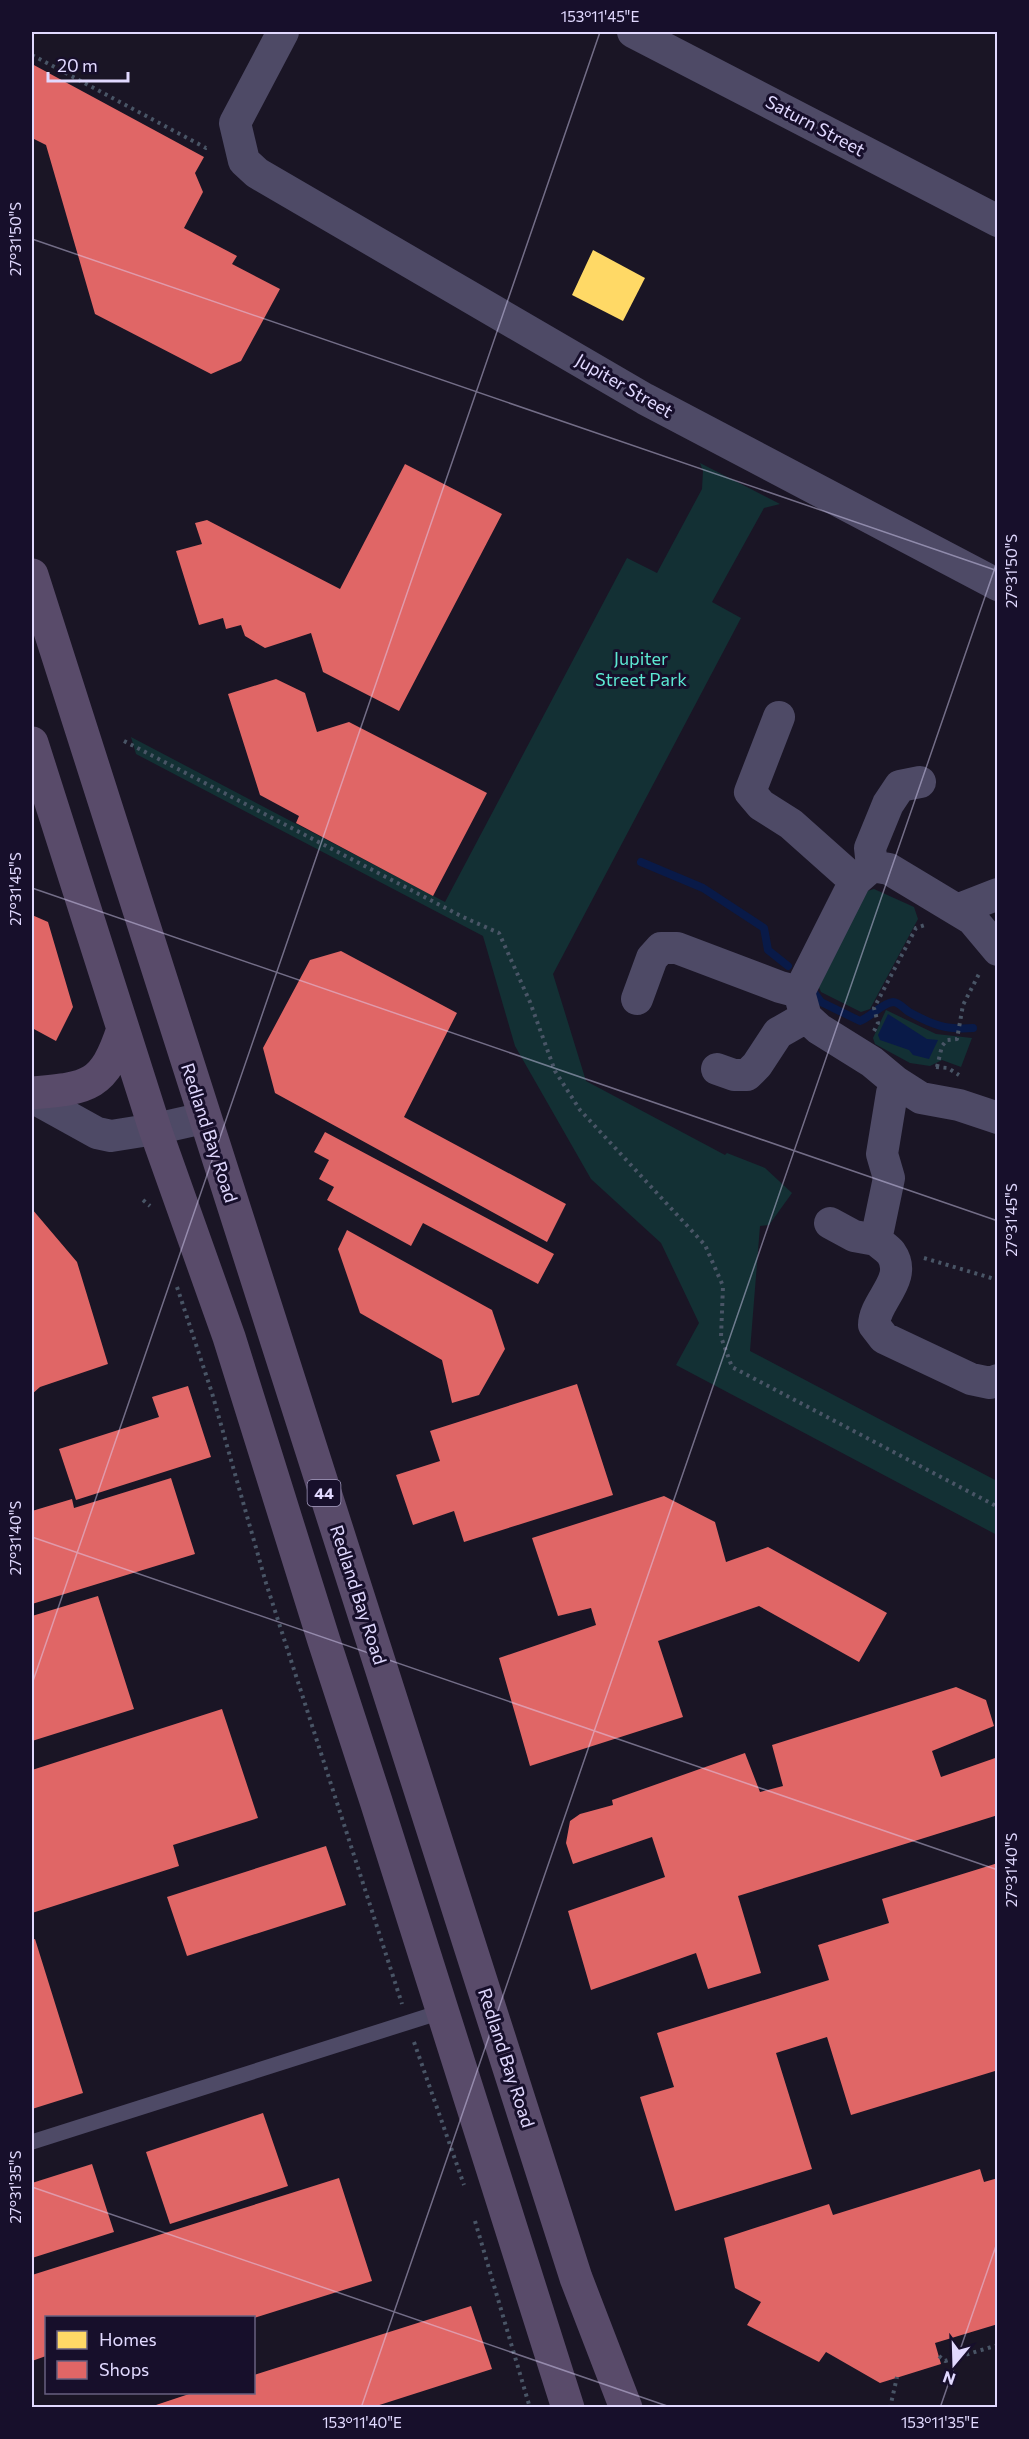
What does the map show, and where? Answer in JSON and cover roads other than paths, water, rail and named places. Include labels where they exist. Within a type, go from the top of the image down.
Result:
[{"type":"main road","name":"Redland Bay Road","points":[[32,575],[576,2278],[626,2408]]},
{"type":"main road","name":"44","points":[[32,743],[155,1129],[230,1337],[324,1641],[444,2011],[568,2408]]},
{"type":"main road","points":[[32,1095],[78,1088],[92,1082],[105,1071],[114,1056],[123,1029]]},
{"type":"main road","points":[[444,2011],[486,1998]]},
{"type":"street","name":"Jupiter Street","points":[[283,32],[235,123],[244,161],[257,173],[645,399],[998,585]]},
{"type":"street","name":"Saturn Street","points":[[633,32],[998,222]]},
{"type":"street","points":[[779,717],[750,792],[762,805],[863,873],[889,869],[944,915],[972,919],[998,950]]},
{"type":"street","points":[[717,1069],[734,1075],[747,1075],[803,1004],[863,873],[870,848],[888,804],[900,786],[920,782]]},
{"type":"street","points":[[944,915],[998,894]]},
{"type":"street","points":[[637,999],[652,958],[661,948],[677,948],[780,987],[803,1004],[819,1029],[872,1062],[896,1082],[921,1098],[959,1105],[998,1118]]},
{"type":"street","points":[[876,1240],[889,1178],[882,1154],[892,1092],[896,1082]]},
{"type":"street","points":[[32,1095],[97,1134],[111,1136],[204,1118]]},
{"type":"street","points":[[830,1223],[854,1236],[876,1240],[891,1254],[897,1271],[890,1289],[874,1314],[874,1325],[884,1338],[971,1379],[990,1383],[998,1380]]},
{"type":"lane","points":[[32,2142],[444,2011]]},
{"type":"water","points":[[888,1014],[927,1039],[938,1040],[929,1059],[913,1055],[909,1050],[880,1040],[878,1035]]},
{"type":"waterway","points":[[641,862],[703,888],[764,928],[768,950],[788,966]]},
{"type":"waterway","points":[[813,991],[821,1002],[860,1021],[893,1002],[917,1017],[940,1026],[973,1028]]},
{"type":"park label","name":"Jupiter Street Park","points":[[641,669]]}]
